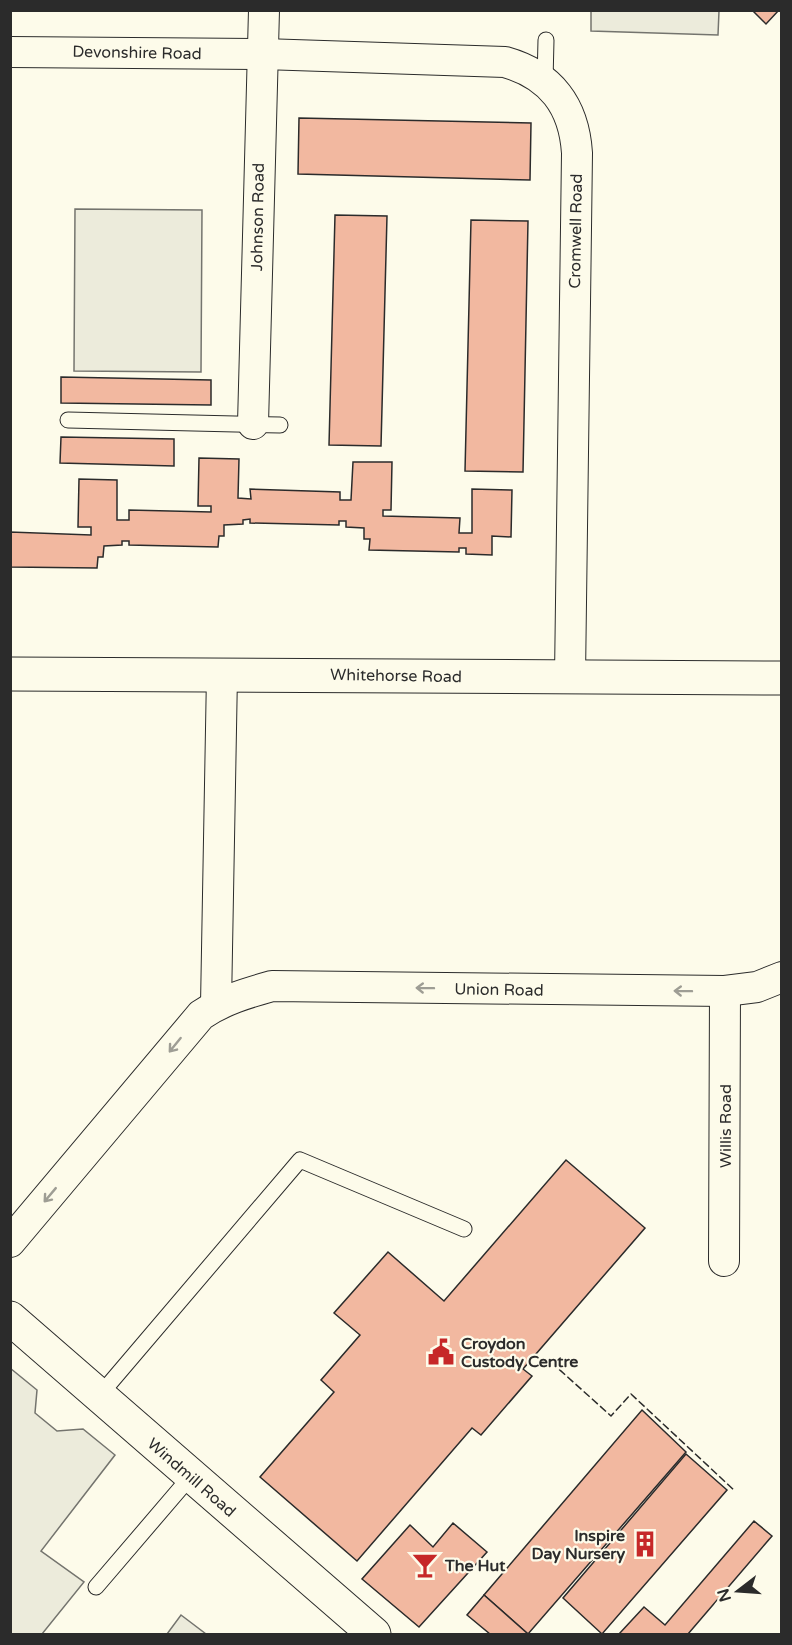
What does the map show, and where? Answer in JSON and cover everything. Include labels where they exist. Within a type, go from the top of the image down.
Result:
[{"type":"main road","name":"Whitehorse Road","points":[[10,674],[782,678]]},
{"type":"main road","name":"Windmill Road","points":[[10,1318],[374,1635]]},
{"type":"street","name":"Johnson Road","points":[[264,10],[267,425]]},
{"type":"street","name":"Devonshire Road","points":[[10,52],[263,54]]},
{"type":"street","name":"Cromwell Road","points":[[263,54],[505,62],[524,67],[545,81],[567,107],[576,136],[577,153],[570,677]]},
{"type":"street","points":[[216,1005],[222,674]]},
{"type":"street","name":"Union Road","points":[[10,1242],[201,1014],[216,1005],[272,986],[725,992],[756,987],[782,976]]},
{"type":"street","name":"Willis Road","points":[[724,1261],[725,992]]},
{"type":"lane","points":[[545,81],[546,40]]},
{"type":"lane","points":[[68,420],[267,425]]},
{"type":"lane","points":[[99,1396],[300,1160],[464,1228]]},
{"type":"lane","points":[[96,1587],[191,1476]]},
{"type":"shaded area","points":[[591,11],[719,11],[718,35],[591,31]]},
{"type":"shaded area","points":[[75,209],[202,210],[201,372],[74,371]]},
{"type":"shaded area","points":[[10,1368],[37,1390],[35,1413],[57,1431],[83,1429],[115,1455],[41,1551],[84,1582],[42,1634],[11,1634]]},
{"type":"shaded area","points":[[181,1615],[206,1634],[167,1634]]},
{"type":"building","points":[[752,10],[779,10],[766,24]]},
{"type":"building","points":[[299,118],[531,123],[530,180],[298,174]]},
{"type":"building","points":[[335,215],[387,216],[381,446],[329,445]]},
{"type":"building","points":[[471,220],[528,221],[523,472],[465,471]]},
{"type":"building","points":[[61,377],[211,380],[211,405],[61,403]]},
{"type":"building","points":[[61,437],[174,439],[174,466],[60,463]]},
{"type":"building","points":[[199,458],[239,459],[238,498],[251,499],[250,489],[340,492],[340,500],[351,500],[353,462],[392,462],[391,510],[383,510],[383,516],[460,518],[459,533],[472,533],[472,489],[512,490],[511,537],[492,536],[492,555],[466,554],[466,548],[459,548],[459,552],[369,550],[370,539],[364,539],[364,528],[346,527],[346,521],[339,521],[339,525],[250,523],[250,519],[243,520],[243,524],[224,525],[224,536],[219,536],[218,547],[129,545],[129,541],[122,541],[122,545],[104,546],[103,557],[98,557],[97,568],[10,567],[10,532],[91,535],[91,527],[78,527],[79,479],[117,480],[117,520],[129,520],[129,510],[211,512],[211,506],[198,506]]},
{"type":"building","name":"Croydon Custody Centre","points":[[566,1160],[645,1228],[523,1369],[532,1376],[481,1435],[472,1428],[357,1561],[260,1477],[334,1392],[321,1380],[360,1335],[334,1313],[388,1252],[444,1301]]},
{"type":"building","points":[[642,1410],[686,1452],[528,1634],[484,1595]]},
{"type":"building","name":"Inspire Day Nursery","points":[[686,1454],[727,1490],[602,1634],[563,1598]]},
{"type":"building","points":[[754,1521],[772,1536],[688,1634],[619,1634],[644,1607],[665,1625]]},
{"type":"building","name":"The Hut","points":[[453,1523],[487,1552],[419,1627],[362,1579],[410,1525],[433,1547]]},
{"type":"building","points":[[484,1595],[528,1634],[490,1634],[467,1615]]},
{"type":"fence","points":[[551,1362],[611,1416],[631,1394],[735,1491]]},
{"type":"place","name":"Croydon Custody Centre","points":[[441,1352]]},
{"type":"place","name":"Inspire Day Nursery","points":[[645,1544]]},
{"type":"place","name":"The Hut","points":[[425,1565]]}]
